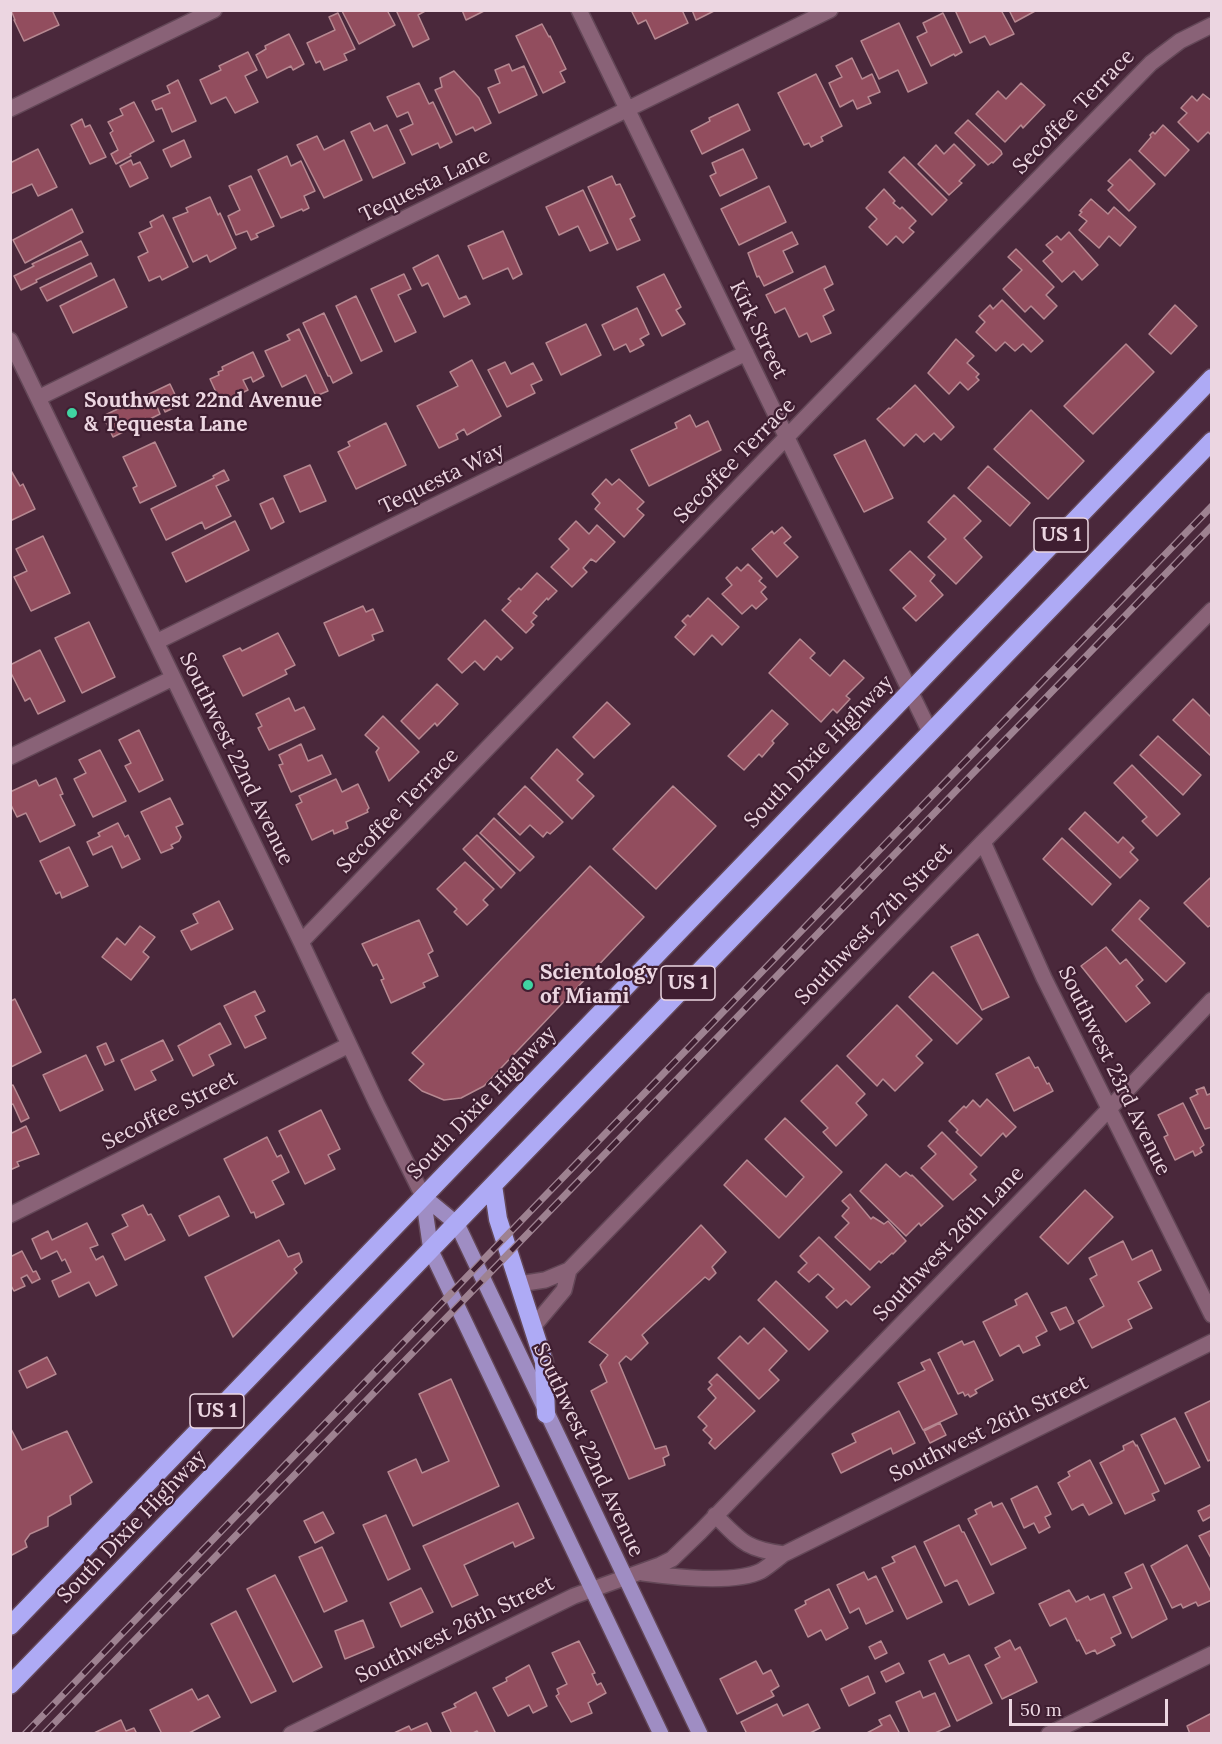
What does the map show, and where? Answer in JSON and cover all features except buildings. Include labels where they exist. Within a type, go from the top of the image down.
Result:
[{"type":"highway","name":"South Dixie Highway","points":[[10,1626],[1212,378]]},
{"type":"highway","name":"South Dixie Highway","points":[[10,1686],[1212,441]]},
{"type":"highway","points":[[494,1185],[498,1219],[544,1362],[546,1414]]},
{"type":"main road","name":"Southwest 22nd Avenue","points":[[423,1196],[457,1224],[700,1734]]},
{"type":"main road","name":"Southwest 22nd Avenue","points":[[423,1196],[431,1251],[661,1734]]},
{"type":"street","points":[[10,109],[214,10]]},
{"type":"street","name":"Kirk Street","points":[[579,10],[930,732]]},
{"type":"street","name":"Tequesta Lane","points":[[38,398],[830,10]]},
{"type":"street","name":"Secoffee Terrace","points":[[301,942],[1150,63],[1180,41],[1212,25]]},
{"type":"street","name":"Southwest 22nd Avenue","points":[[10,340],[423,1196]]},
{"type":"street","name":"Tequesta Way","points":[[156,642],[746,353]]},
{"type":"street","name":"Southwest 27th Street","points":[[519,1284],[546,1280],[569,1270],[983,842],[1212,610]]},
{"type":"street","points":[[10,757],[173,678]]},
{"type":"street","name":"Southwest 23rd Avenue","points":[[983,842],[1044,978],[1212,1315]]},
{"type":"street","name":"Southwest 26th Lane","points":[[715,1515],[1212,1000]]},
{"type":"street","name":"Secoffee Street","points":[[10,1215],[349,1045]]},
{"type":"street","name":"Southwest 27th Street","points":[[533,1327],[564,1290],[569,1270]]},
{"type":"street","name":"Southwest 26th Street","points":[[640,1572],[696,1578],[750,1574],[761,1571],[784,1554],[1212,1342]]},
{"type":"street","points":[[715,1515],[747,1545],[760,1551],[784,1554]]},
{"type":"street","name":"Southwest 26th Street","points":[[291,1734],[591,1588],[672,1559],[715,1515]]},
{"type":"street","points":[[1049,1734],[1212,1654]]},
{"type":"railway","points":[[25,1734],[1212,506]]},
{"type":"railway","points":[[44,1734],[1212,526]]},
{"type":"place","name":"Southwest 22nd Avenue & Tequesta Lane","points":[[72,413]]},
{"type":"place","name":"Scientology of Miami","points":[[528,985]]}]
